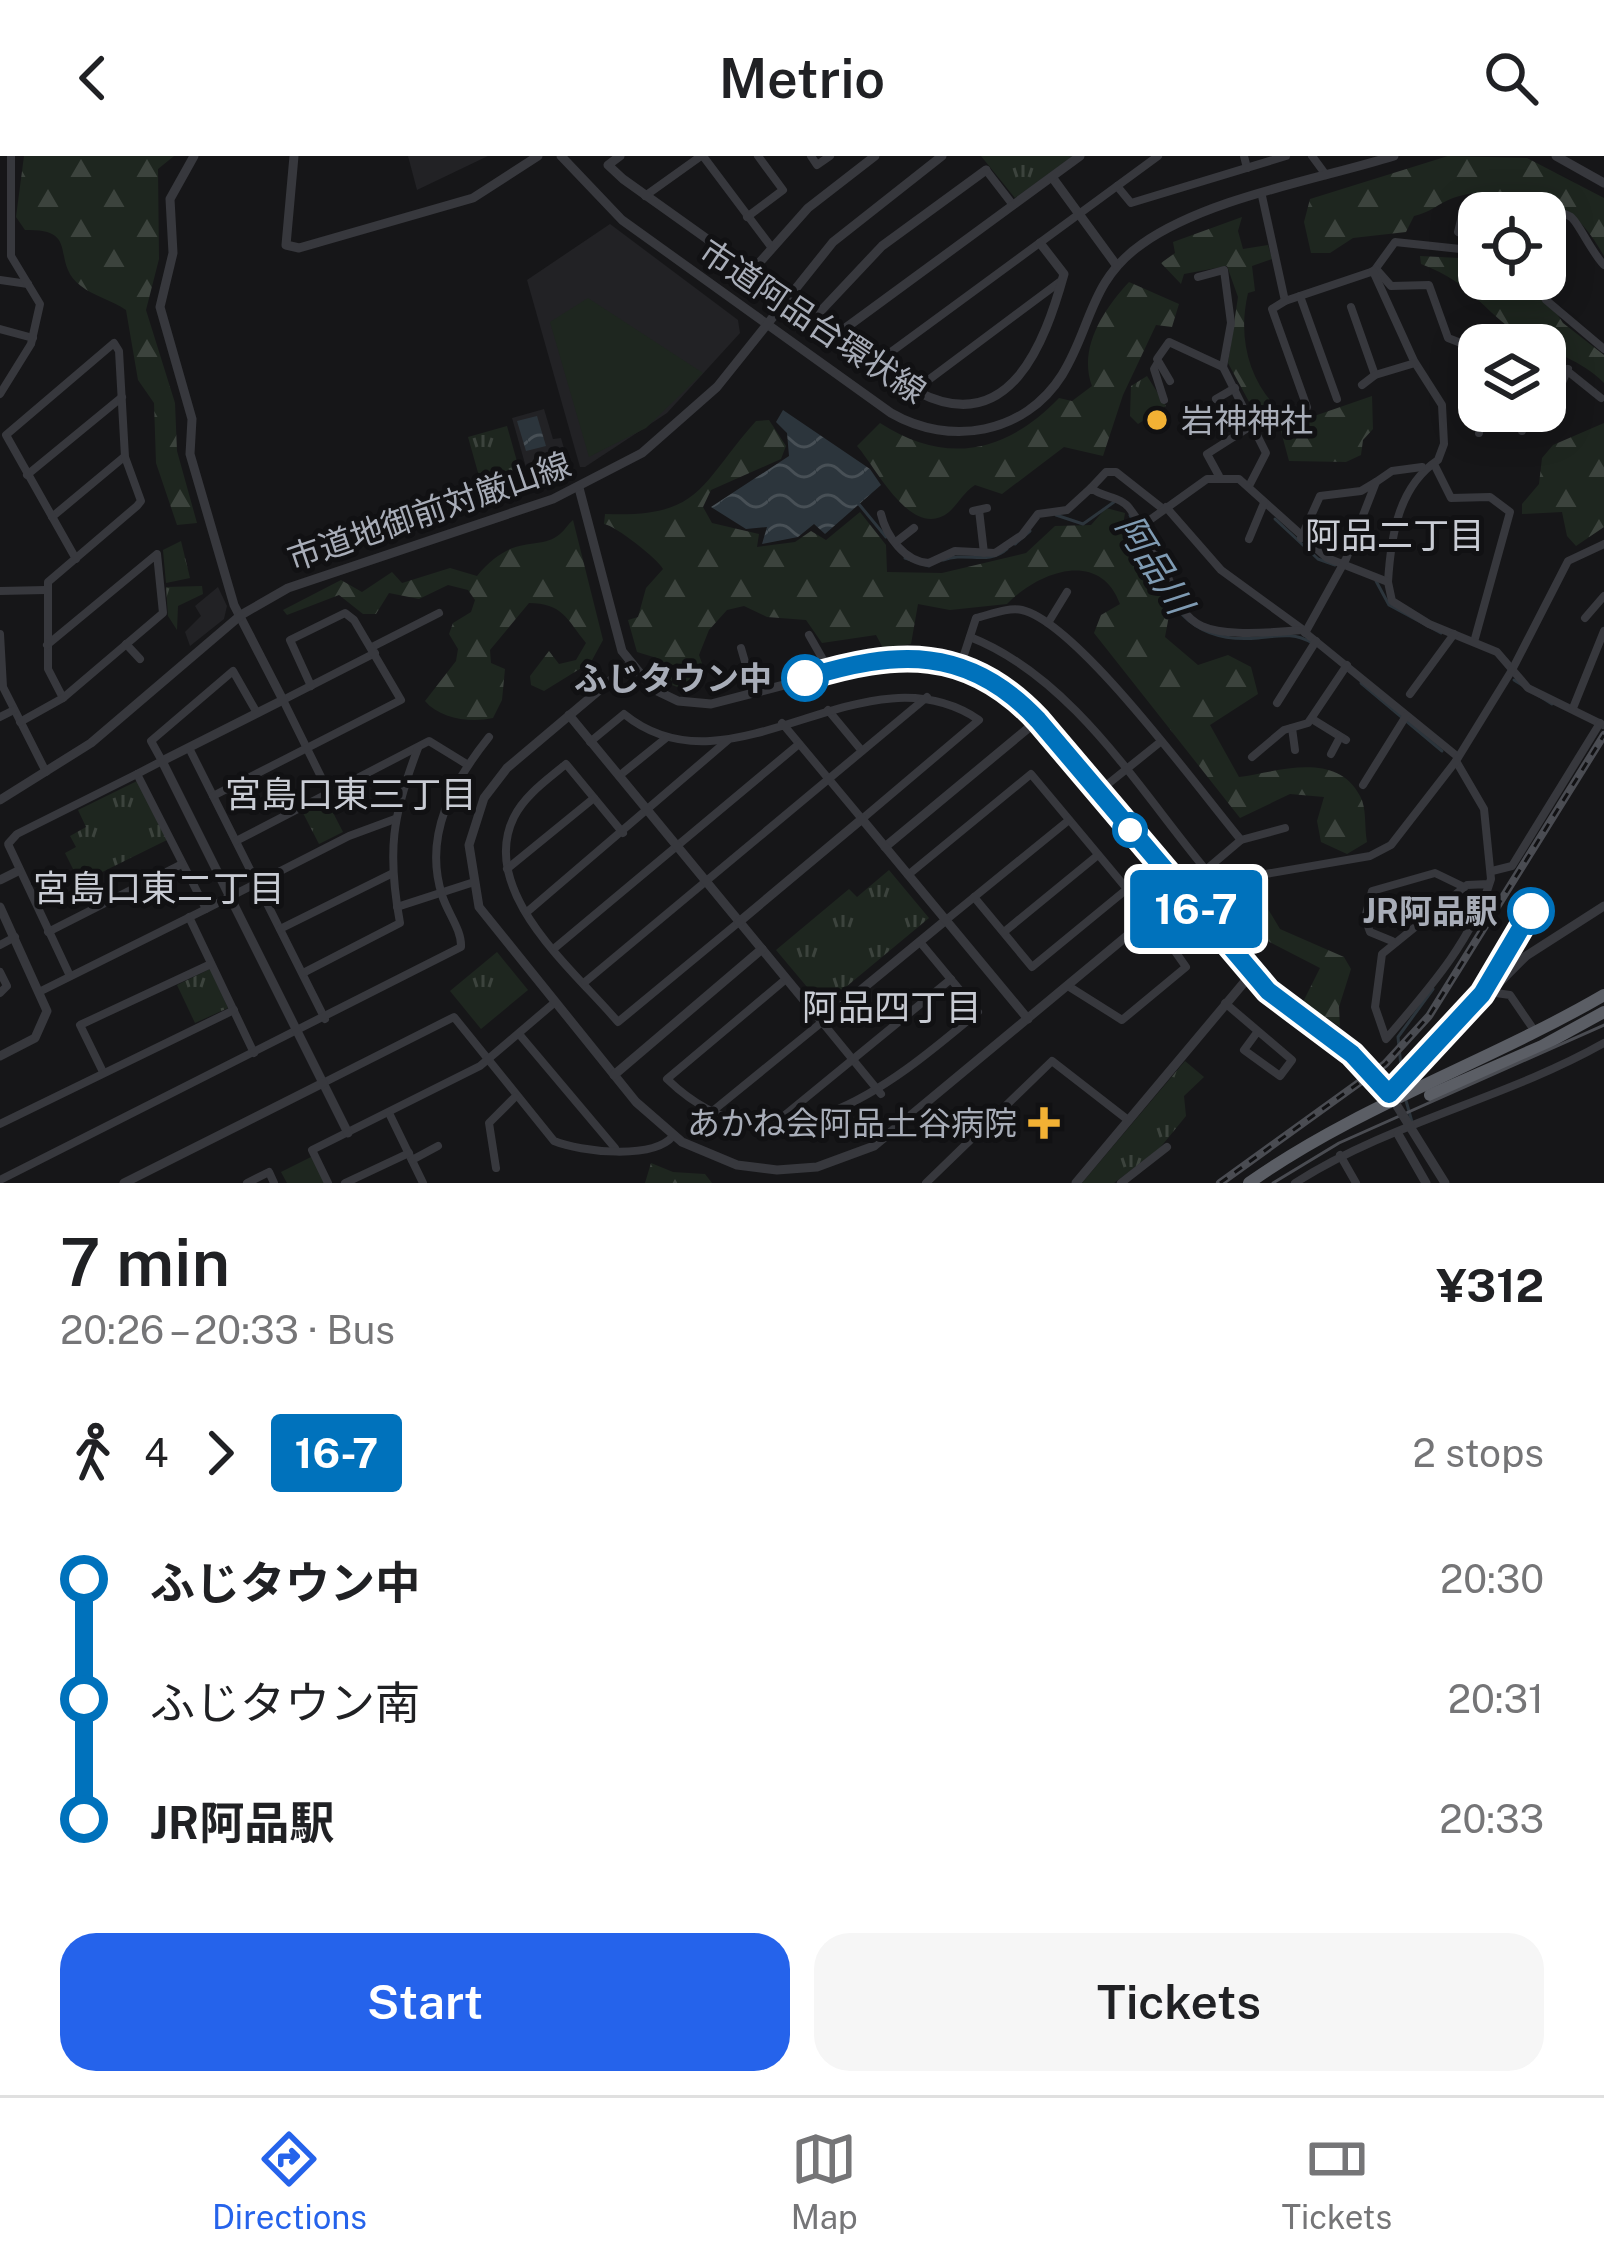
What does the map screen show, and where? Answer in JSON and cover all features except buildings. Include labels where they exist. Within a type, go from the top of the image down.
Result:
[{"type":"highway","points":[[1249,1183],[1289,1154],[1536,1035],[1604,995]]},
{"type":"highway","points":[[1383,1110],[1477,1076],[1604,1012]]},
{"type":"street","points":[[0,394],[4,378],[33,338],[40,302],[11,256],[5,233],[4,185],[11,156]]},
{"type":"street","points":[[194,156],[170,199],[173,253],[160,307],[192,419],[194,466],[241,615],[329,793]]},
{"type":"street","points":[[294,156],[286,245],[299,248],[473,197],[538,156]]},
{"type":"street","name":"市道阿品台環状線","points":[[561,156],[606,208],[902,420],[936,431],[972,432],[1018,417],[1054,386],[1090,304],[1117,266],[1178,224],[1394,156]]},
{"type":"street","points":[[605,160],[620,156]]},
{"type":"street","points":[[645,196],[702,156],[772,248]]},
{"type":"street","points":[[747,217],[783,190],[758,156]]},
{"type":"street","points":[[811,156],[818,165],[830,156]]},
{"type":"street","points":[[605,160],[645,196],[748,271],[818,198],[874,156]]},
{"type":"street","name":"市道地御前対厳山線","points":[[0,800],[129,714],[241,615],[321,573],[579,488],[628,462],[682,422],[728,374],[764,323],[843,232],[942,156]]},
{"type":"street","points":[[836,335],[1080,156]]},
{"type":"street","points":[[876,363],[1158,156]]},
{"type":"street","points":[[1244,156],[1247,168]]},
{"type":"street","points":[[1117,186],[1131,203],[1286,156]]},
{"type":"street","points":[[1312,156],[1327,176]]},
{"type":"street","points":[[1556,156],[1604,183]]},
{"type":"street","points":[[1013,206],[986,170],[882,246],[848,278],[817,315],[818,322],[915,390],[961,401],[1014,383],[1041,348],[1064,274],[1040,243]]},
{"type":"street","points":[[1052,177],[1117,266]]},
{"type":"street","points":[[1262,196],[1285,301]]},
{"type":"street","points":[[1566,216],[1576,222],[1584,244],[1604,265]]},
{"type":"street","points":[[1307,407],[1272,309],[1375,270],[1395,242],[1458,249]]},
{"type":"street","points":[[1198,277],[1224,270],[1230,291],[1223,367],[1266,457],[1249,486]]},
{"type":"street","points":[[1375,270],[1391,286],[1429,285],[1448,338],[1458,342]]},
{"type":"street","points":[[1375,270],[1415,363],[1444,412],[1444,447],[1405,498],[1388,582],[1392,601],[1453,636],[1497,652],[1510,673],[1528,688],[1602,724],[1512,866],[1492,871]]},
{"type":"street","points":[[0,280],[29,284]]},
{"type":"street","points":[[915,390],[1062,280]]},
{"type":"street","points":[[1300,296],[1337,399]]},
{"type":"street","points":[[1546,300],[1604,349]]},
{"type":"street","points":[[1351,307],[1375,375]]},
{"type":"street","points":[[0,328],[33,338]]},
{"type":"street","points":[[1164,400],[1154,369],[1172,342],[1223,367]]},
{"type":"street","points":[[0,591],[46,590],[141,501],[125,457],[119,351],[111,343],[3,432],[76,559]]},
{"type":"street","points":[[1158,363],[1170,381]]},
{"type":"street","points":[[1363,385],[1375,375],[1415,363]]},
{"type":"street","points":[[1566,366],[1601,398]]},
{"type":"street","points":[[1566,374],[1569,368]]},
{"type":"street","points":[[1216,399],[1234,388]]},
{"type":"street","points":[[27,475],[122,397]]},
{"type":"street","points":[[1251,426],[1207,454],[1219,476],[1249,486],[1263,506],[1341,566],[1388,582]]},
{"type":"street","points":[[52,518],[125,457]]},
{"type":"street","points":[[1301,538],[1320,496],[1361,491],[1402,468],[1429,465]]},
{"type":"street","points":[[1429,465],[1451,498],[1493,497],[1510,512],[1474,642]]},
{"type":"street","points":[[881,514],[896,542],[920,563],[953,551],[995,554],[1022,536],[1043,512],[1071,509],[1106,472],[1116,472],[1165,508],[1222,570],[1304,631],[1457,759],[1483,804],[1492,871],[1489,884],[1485,897],[1471,899],[1481,909],[1459,949],[1386,1039],[1375,1007],[1382,954],[1392,941],[1464,887],[1478,881],[1489,884]]},
{"type":"street","points":[[1140,527],[1219,476]]},
{"type":"street","points":[[1304,631],[1341,566],[1376,482]]},
{"type":"street","points":[[579,488],[629,664],[653,689],[683,703],[716,704],[829,670],[892,657],[960,667],[996,684],[1038,720],[1252,973],[1281,1003],[1360,1062],[1389,1094],[1445,1183]]},
{"type":"street","points":[[1091,488],[1102,497],[1122,501],[1178,603],[1198,626],[1226,636],[1304,631]]},
{"type":"street","points":[[1249,538],[1263,506]]},
{"type":"street","points":[[980,510],[984,553]]},
{"type":"street","points":[[896,542],[914,528]]},
{"type":"street","points":[[1199,912],[1255,876],[1382,852],[1457,759],[1510,673],[1568,561],[1604,544]]},
{"type":"street","points":[[20,722],[63,698],[163,613],[157,554],[47,645]]},
{"type":"street","points":[[46,590],[48,669],[63,698]]},
{"type":"street","points":[[1048,623],[1067,592]]},
{"type":"street","points":[[1585,618],[1604,596]]},
{"type":"street","points":[[960,667],[976,618],[1015,609],[1048,623],[1082,651],[1241,840]]},
{"type":"street","points":[[213,796],[401,700],[374,650],[345,613],[290,640],[310,686]]},
{"type":"street","points":[[70,976],[7,850],[10,839],[310,686],[439,613]]},
{"type":"street","points":[[1573,708],[1604,631]]},
{"type":"street","points":[[0,634],[2,684],[46,773]]},
{"type":"street","points":[[809,635],[829,670]]},
{"type":"street","points":[[1410,694],[1453,636]]},
{"type":"street","points":[[970,637],[1011,655],[1044,679],[1206,870]]},
{"type":"street","points":[[1277,703],[1316,641]]},
{"type":"street","points":[[126,644],[140,659]]},
{"type":"street","points":[[741,648],[754,692]]},
{"type":"street","points":[[629,664],[507,768],[484,798],[469,845],[471,883],[492,929],[614,1075],[674,1136],[718,1160],[757,1169],[797,1170],[837,1162],[891,1136],[1241,840],[1285,828]]},
{"type":"street","points":[[1252,757],[1312,719],[1345,668]]},
{"type":"street","points":[[257,713],[233,671],[151,741],[348,1133]]},
{"type":"street","points":[[590,742],[624,714],[666,737],[728,740],[888,695],[927,697],[979,720],[618,1022],[526,912],[507,869],[514,815],[566,764],[623,833]]},
{"type":"street","points":[[584,982],[927,697]]},
{"type":"street","points":[[0,717],[14,710]]},
{"type":"street","points":[[828,710],[862,751]]},
{"type":"street","points":[[568,716],[881,1094]]},
{"type":"street","points":[[1312,719],[1343,738],[1331,754]]},
{"type":"street","points":[[1363,784],[1404,719]]},
{"type":"street","points":[[885,847],[1038,720]]},
{"type":"street","points":[[782,723],[1028,1019]]},
{"type":"street","points":[[1292,728],[1295,751]]},
{"type":"street","points":[[0,1180],[461,947],[441,893],[436,861],[439,827],[448,799],[489,737]]},
{"type":"street","points":[[619,776],[666,737]]},
{"type":"street","points":[[526,912],[649,812],[728,740]]},
{"type":"street","points":[[236,841],[429,741],[468,765]]},
{"type":"street","points":[[1098,792],[1159,742]]},
{"type":"street","points":[[556,947],[799,744]]},
{"type":"street","points":[[189,748],[325,1019]]},
{"type":"street","points":[[303,973],[400,923],[391,874],[395,819],[418,748]]},
{"type":"street","points":[[136,774],[206,909]]},
{"type":"street","points":[[908,875],[1031,774],[1126,890],[1033,967],[974,897]]},
{"type":"street","points":[[507,869],[594,798]]},
{"type":"street","points":[[41,991],[395,819]]},
{"type":"street","points":[[710,1114],[1069,820]]},
{"type":"street","points":[[1004,932],[1098,855]]},
{"type":"street","points":[[48,932],[182,865]]},
{"type":"street","points":[[0,880],[18,871]]},
{"type":"street","points":[[1392,941],[1370,932],[1365,918],[1372,891],[1435,873],[1464,887]]},
{"type":"street","points":[[280,929],[391,874]]},
{"type":"street","points":[[397,908],[471,883]]},
{"type":"street","points":[[1389,1094],[1482,994],[1531,952],[1604,906]]},
{"type":"street","points":[[0,907],[47,1011],[41,1031],[0,1056]]},
{"type":"street","points":[[189,917],[254,1053]]},
{"type":"street","points":[[1068,986],[1123,1020],[1186,968],[1151,917]]},
{"type":"street","points":[[0,945],[15,938]]},
{"type":"street","points":[[786,979],[668,1079],[687,1101],[763,1133],[826,1127],[881,1094],[978,1012],[920,942]]},
{"type":"street","points":[[614,1075],[762,949]]},
{"type":"street","points":[[103,1072],[80,1025],[212,964]]},
{"type":"street","points":[[0,973],[7,986],[0,993]]},
{"type":"street","points":[[1076,1183],[1252,973]]},
{"type":"street","points":[[763,1133],[951,979]]},
{"type":"street","points":[[1482,994],[1497,990],[1510,994],[1536,1035]]},
{"type":"street","points":[[328,1183],[313,1150],[488,1060],[554,1003]]},
{"type":"street","points":[[1226,1003],[1292,1060],[1280,1076],[1244,1050],[1258,1031]]},
{"type":"street","points":[[0,1124],[234,1010]]},
{"type":"street","points":[[124,1183],[454,1017],[554,1141],[657,1149],[674,1136]]},
{"type":"street","points":[[519,1034],[615,1148]]},
{"type":"street","points":[[1295,1183],[1340,1155],[1521,1086],[1604,1043]]},
{"type":"street","points":[[926,1183],[1052,1061],[1128,1120]]},
{"type":"street","points":[[496,1168],[489,1123],[515,1097]]},
{"type":"street","points":[[389,1113],[423,1183]]},
{"type":"street","points":[[1399,1134],[1426,1183]]},
{"type":"street","points":[[345,1183],[438,1146]]},
{"type":"street","points":[[1121,1183],[1167,1148]]},
{"type":"street","points":[[1340,1155],[1356,1183]]},
{"type":"street","points":[[152,1169],[159,1183]]},
{"type":"street","points":[[248,1183],[269,1172],[274,1183]]},
{"type":"shaded area","points":[[408,156],[488,156],[417,190]]},
{"type":"shaded area","points":[[610,224],[738,320],[740,333],[667,413],[580,467],[527,280]]},
{"type":"shaded area","points":[[544,409],[553,439],[561,438],[568,462],[529,478],[512,418]]},
{"type":"shaded area","points":[[218,587],[227,606],[224,619],[190,646],[185,632],[201,616],[195,606]]},
{"type":"green space","points":[[24,156],[174,156],[158,169],[159,259],[146,310],[175,403],[177,451],[197,523],[177,525],[156,463],[154,403],[138,380],[126,310],[81,286],[67,267],[59,241],[42,231],[25,230],[16,217]]},
{"type":"green space","points":[[981,156],[1073,156],[1015,198]]},
{"type":"green space","points":[[1448,156],[1527,158],[1604,198],[1604,256],[1585,228],[1566,212],[1566,192],[1458,192],[1458,197],[1414,216],[1406,232],[1353,238],[1330,253],[1311,253],[1304,222],[1310,199]]},
{"type":"green space","points":[[1242,217],[1238,231],[1243,249],[1268,245],[1272,259],[1252,266],[1255,291],[1248,293],[1244,330],[1251,366],[1267,397],[1294,423],[1372,396],[1373,429],[1363,440],[1361,455],[1346,462],[1289,461],[1279,424],[1260,422],[1228,363],[1238,297],[1227,266],[1184,274],[1181,284],[1161,263],[1175,253],[1173,242]]},
{"type":"green space","points":[[1420,256],[1458,258],[1458,283],[1439,272],[1421,264]]},
{"type":"green space","points":[[1129,282],[1179,304],[1172,327],[1156,325],[1123,395],[1103,456],[1064,447],[1002,494],[975,485],[949,512],[935,519],[909,510],[896,498],[857,446],[880,423],[928,445],[974,447],[1018,431],[1059,398],[1072,401],[1092,386],[1091,344],[1110,305]]},
{"type":"green space","points":[[588,298],[703,373],[646,428],[589,457],[550,322]]},
{"type":"green space","points":[[1478,300],[1548,300],[1564,324],[1505,324]]},
{"type":"green space","points":[[1566,325],[1604,355],[1604,383],[1566,358]]},
{"type":"green space","points":[[1147,376],[1166,406],[1138,424],[1130,416],[1131,386]]},
{"type":"green space","points":[[769,420],[786,446],[781,459],[711,490],[703,507],[712,523],[759,534],[757,547],[795,542],[811,531],[826,540],[860,512],[886,545],[887,572],[942,573],[1026,553],[1055,526],[1091,525],[1106,508],[1125,513],[1122,531],[1129,545],[1138,542],[1170,610],[1165,637],[1198,665],[1228,655],[1251,667],[1258,694],[1210,725],[1239,777],[1305,767],[1336,773],[1362,801],[1367,842],[1347,854],[1321,842],[1317,821],[1324,797],[1290,794],[1240,818],[1094,633],[1101,615],[1120,604],[1111,587],[1084,571],[1035,582],[1007,604],[950,610],[918,604],[911,644],[883,648],[876,635],[822,643],[806,620],[767,617],[744,606],[727,610],[709,630],[699,655],[704,669],[688,691],[664,682],[660,659],[637,652],[628,620],[638,617],[646,588],[663,569],[618,530],[604,524],[605,514],[637,514],[680,503],[709,480],[756,421]]},
{"type":"green space","points":[[1604,423],[1604,527],[1576,546],[1567,536],[1562,512],[1522,514],[1522,504],[1539,484],[1542,458],[1553,445]]},
{"type":"green space","points":[[507,426],[525,490],[486,501],[468,437]]},
{"type":"green space","points":[[573,520],[603,640],[591,662],[544,691],[531,685],[530,676],[549,651],[559,664],[576,660],[586,643],[557,609],[529,603],[490,650],[491,663],[505,669],[502,700],[493,718],[456,718],[425,701],[456,661],[458,649],[449,634],[453,623],[471,612],[475,600],[468,590],[448,585],[419,599],[389,593],[376,614],[363,614],[339,595],[287,615],[283,610],[341,580],[362,592],[392,572],[402,583],[450,568],[477,576],[502,553],[552,539]]},
{"type":"green space","points":[[181,541],[190,578],[166,583],[163,550]]},
{"type":"green space","points":[[202,586],[203,594],[178,606],[177,630],[168,616],[166,587]]},
{"type":"green space","points":[[137,781],[167,840],[80,883],[65,853],[76,847],[70,836],[86,827],[78,810]]},
{"type":"green space","points":[[327,801],[343,832],[319,844],[303,813]]},
{"type":"green space","points":[[889,870],[929,918],[823,1006],[776,950],[849,889],[857,897]]},
{"type":"green space","points":[[1256,889],[1280,929],[1344,957],[1351,969],[1339,1007],[1340,1027],[1303,1002],[1320,968],[1262,938],[1248,946],[1216,911]]},
{"type":"green space","points":[[497,952],[528,990],[481,1029],[450,991]]},
{"type":"green space","points":[[210,969],[228,1008],[195,1023],[177,985]]},
{"type":"green space","points":[[1185,1061],[1204,1077],[1184,1096],[1186,1116],[1159,1149],[1114,1183],[1082,1183]]},
{"type":"green space","points":[[311,1157],[325,1183],[287,1183],[281,1172]]},
{"type":"green space","points":[[651,1163],[673,1172],[705,1174],[712,1183],[645,1183]]},
{"type":"water","points":[[783,410],[870,469],[881,485],[825,534],[814,524],[798,537],[762,544],[767,527],[746,529],[711,507],[789,456],[787,433],[776,422]]},
{"type":"water","points":[[537,416],[546,446],[526,451],[517,421]]},
{"type":"waterway","name":"阿品川","points":[[1056,515],[1083,524],[1114,502]]},
{"type":"waterway","name":"阿品川","points":[[858,503],[886,537]]},
{"type":"waterway","name":"阿品川","points":[[1130,515],[1162,585],[1188,620],[1229,638],[1286,636],[1312,643]]},
{"type":"waterway","points":[[1275,519],[1318,559],[1335,565]]},
{"type":"waterway","name":"阿品川","points":[[1015,544],[1030,531]]},
{"type":"waterway","name":"阿品川","points":[[943,560],[992,557],[1007,549]]},
{"type":"waterway","name":"阿品川","points":[[905,558],[929,566]]},
{"type":"waterway","points":[[1376,581],[1389,605],[1441,633]]},
{"type":"waterway","points":[[1514,680],[1552,704]]},
{"type":"waterway","name":"阿品川","points":[[1361,683],[1442,751]]},
{"type":"waterway","name":"阿品川","points":[[1402,1076],[1398,1037],[1433,989]]},
{"type":"waterway","points":[[1405,1097],[1412,1122]]},
{"type":"tram line","points":[[1273,1183],[1339,1143],[1604,1025]]},
{"type":"railway","points":[[1220,1183],[1385,1064],[1429,1016],[1604,735]]},
{"type":"bus line","name":"16-7","points":[[805,678],[865,660],[905,657],[959,667],[1007,692],[1038,720],[1268,991],[1352,1054],[1389,1094],[1482,994],[1531,911]]},
{"type":"place","name":"岩神神社","points":[[1157,420]]},
{"type":"place","name":"ふじタウン中","points":[[805,678]]},
{"type":"place","name":"JR阿品駅","points":[[1531,911]]},
{"type":"place","name":"あかね会阿品土谷病院","points":[[1044,1123]]},
{"type":"district","name":"阿品二丁目","points":[[1395,535]]},
{"type":"district","name":"宮島口東三丁目","points":[[351,794]]},
{"type":"district","name":"宮島口東二丁目","points":[[159,888]]},
{"type":"district","name":"阿品四丁目","points":[[892,1007]]}]
